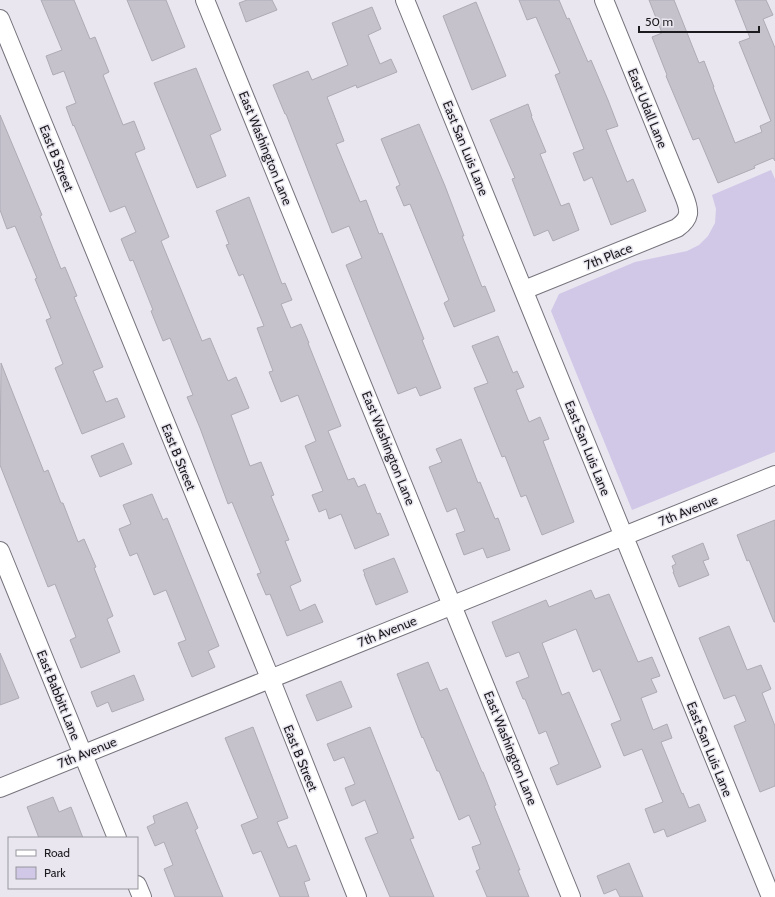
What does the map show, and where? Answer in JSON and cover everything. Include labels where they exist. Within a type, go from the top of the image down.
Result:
[{"type":"street","name":"East Washington Lane","points":[[205,0],[453,604],[571,897]]},
{"type":"street","name":"East San Luis Lane","points":[[405,0],[770,897]]},
{"type":"street","name":"East Udall Lane","points":[[604,0],[688,205],[688,218]]},
{"type":"street","name":"East B Street","points":[[0,19],[270,678],[357,897]]},
{"type":"street","name":"7th Place","points":[[524,290],[677,228],[688,218]]},
{"type":"street","name":"7th Avenue","points":[[0,788],[83,753],[775,475]]},
{"type":"street","name":"East Babbitt Lane","points":[[0,551],[117,837]]},
{"type":"street","points":[[138,887],[142,897]]},
{"type":"green space","points":[[771,170],[775,179],[775,452],[632,510],[551,311],[559,294],[635,262],[687,251],[699,245],[708,236],[715,223],[716,209],[712,195]]},
{"type":"building","points":[[41,0],[74,0],[90,39],[95,37],[109,72],[103,75],[123,125],[134,121],[145,149],[135,153],[169,237],[161,241],[202,341],[210,338],[228,381],[236,377],[249,408],[231,415],[250,466],[261,462],[274,495],[271,496],[289,540],[285,541],[301,581],[290,586],[300,611],[315,604],[323,622],[287,636],[270,594],[266,595],[257,574],[261,573],[232,502],[228,504],[187,397],[193,395],[170,338],[163,341],[151,311],[153,310],[133,260],[130,261],[121,239],[136,232],[125,206],[110,212],[66,107],[76,103],[64,71],[53,75],[46,56],[62,50]]},
{"type":"building","points":[[127,0],[166,0],[185,47],[152,61]]},
{"type":"building","points":[[247,0],[272,0],[277,10],[246,22],[239,3]]},
{"type":"building","points":[[519,0],[559,0],[567,19],[569,18],[588,62],[591,60],[608,100],[618,126],[606,130],[627,182],[633,179],[646,211],[611,225],[592,177],[584,181],[573,153],[584,149],[555,75],[560,73],[536,17],[527,20]]},
{"type":"building","points":[[649,0],[674,0],[699,63],[704,61],[735,143],[762,132],[760,126],[771,121],[739,42],[750,38],[735,0],[766,0],[773,15],[763,19],[775,48],[775,161],[773,158],[754,166],[755,168],[718,183],[699,138],[693,140],[666,76],[667,75],[652,37],[662,33]]},
{"type":"building","points":[[476,2],[506,76],[472,90],[443,16]]},
{"type":"building","points":[[372,7],[381,29],[368,35],[380,64],[391,59],[397,72],[357,88],[356,85],[327,97],[344,141],[336,144],[360,202],[366,200],[379,234],[382,233],[424,339],[422,340],[441,388],[420,396],[416,387],[398,394],[346,265],[362,258],[349,226],[332,233],[286,114],[273,85],[308,71],[312,80],[348,65],[332,23]]},
{"type":"building","points":[[196,68],[221,130],[210,135],[226,176],[197,188],[154,83]]},
{"type":"building","points":[[528,104],[531,116],[546,152],[540,154],[561,206],[569,203],[579,230],[553,241],[548,230],[534,236],[512,179],[515,178],[490,120]]},
{"type":"building","points":[[0,115],[42,215],[40,216],[61,269],[65,267],[77,296],[74,297],[103,367],[93,371],[106,402],[117,398],[125,417],[82,434],[55,368],[63,364],[46,320],[51,318],[35,279],[37,278],[15,226],[7,229],[0,210]]},
{"type":"building","points":[[419,124],[445,186],[464,236],[462,236],[482,287],[485,286],[495,311],[454,327],[444,303],[449,300],[410,204],[404,206],[396,187],[400,185],[381,139]]},
{"type":"building","points":[[249,197],[282,284],[285,283],[292,300],[281,304],[291,328],[301,324],[341,426],[328,431],[348,480],[354,478],[358,487],[365,484],[377,514],[380,513],[389,535],[355,549],[341,514],[329,519],[326,509],[319,512],[312,495],[323,491],[305,446],[316,441],[298,395],[281,402],[269,372],[273,371],[257,328],[264,326],[243,274],[239,276],[226,245],[229,244],[216,211]]},
{"type":"building","points":[[498,336],[513,373],[517,371],[524,387],[516,390],[529,422],[540,417],[549,439],[543,441],[574,522],[542,535],[526,495],[521,497],[505,456],[502,457],[474,388],[488,383],[472,346]]},
{"type":"building","points":[[1,363],[44,472],[48,470],[78,542],[84,539],[96,567],[94,568],[113,616],[107,619],[120,652],[81,668],[70,640],[76,637],[55,584],[48,587],[0,465]]},
{"type":"building","points":[[461,439],[478,483],[480,482],[495,519],[498,518],[510,550],[487,558],[483,548],[464,555],[456,534],[465,531],[456,508],[447,512],[429,467],[442,462],[436,449]]},
{"type":"building","points":[[123,443],[132,464],[100,477],[91,456]]},
{"type":"building","points":[[152,494],[163,520],[167,518],[219,646],[208,651],[215,667],[192,677],[178,643],[186,640],[166,590],[154,595],[137,553],[130,556],[119,529],[131,524],[123,505]]},
{"type":"building","points":[[775,520],[774,622],[749,560],[747,561],[737,535]]},
{"type":"building","points":[[703,543],[709,559],[703,561],[709,575],[679,587],[673,572],[672,566],[676,564],[672,556]]},
{"type":"building","points":[[394,558],[408,592],[376,605],[363,570]]},
{"type":"building","points":[[591,590],[595,599],[609,594],[638,662],[652,657],[660,676],[651,679],[657,692],[641,698],[653,730],[667,724],[672,738],[661,742],[689,808],[699,804],[706,821],[667,837],[664,829],[654,833],[645,809],[663,802],[642,749],[624,756],[611,724],[621,720],[600,669],[593,672],[576,629],[542,643],[562,695],[569,692],[601,767],[557,785],[550,768],[559,764],[546,731],[539,734],[525,699],[523,699],[516,682],[529,677],[519,652],[506,657],[492,622],[546,600],[549,607]]},
{"type":"building","points":[[729,626],[747,670],[761,665],[771,689],[762,693],[775,726],[775,786],[760,792],[734,726],[746,721],[735,695],[724,699],[699,638]]},
{"type":"building","points":[[0,653],[19,698],[0,705]]},
{"type":"building","points":[[428,662],[440,691],[447,688],[496,805],[494,806],[520,870],[518,870],[529,897],[487,897],[476,871],[480,869],[472,847],[481,844],[469,815],[459,820],[439,771],[437,771],[423,737],[422,738],[397,674]]},
{"type":"building","points":[[134,675],[144,700],[112,712],[108,702],[97,707],[91,692]]},
{"type":"building","points":[[341,681],[352,707],[317,721],[306,695]]},
{"type":"building","points":[[253,727],[288,818],[277,822],[288,848],[296,845],[310,880],[304,882],[309,897],[280,897],[261,851],[253,854],[241,825],[258,818],[225,738]]},
{"type":"building","points":[[370,727],[414,838],[410,839],[434,897],[390,897],[365,838],[378,833],[365,800],[352,806],[345,788],[355,784],[344,757],[334,761],[327,744]]},
{"type":"building","points":[[53,797],[59,812],[71,807],[83,837],[39,837],[27,807]]},
{"type":"building","points":[[187,802],[198,828],[195,830],[223,897],[175,897],[164,869],[173,865],[164,842],[155,846],[147,827],[155,823],[153,816]]},
{"type":"building","points":[[629,863],[643,897],[620,897],[616,889],[604,894],[597,876]]}]
